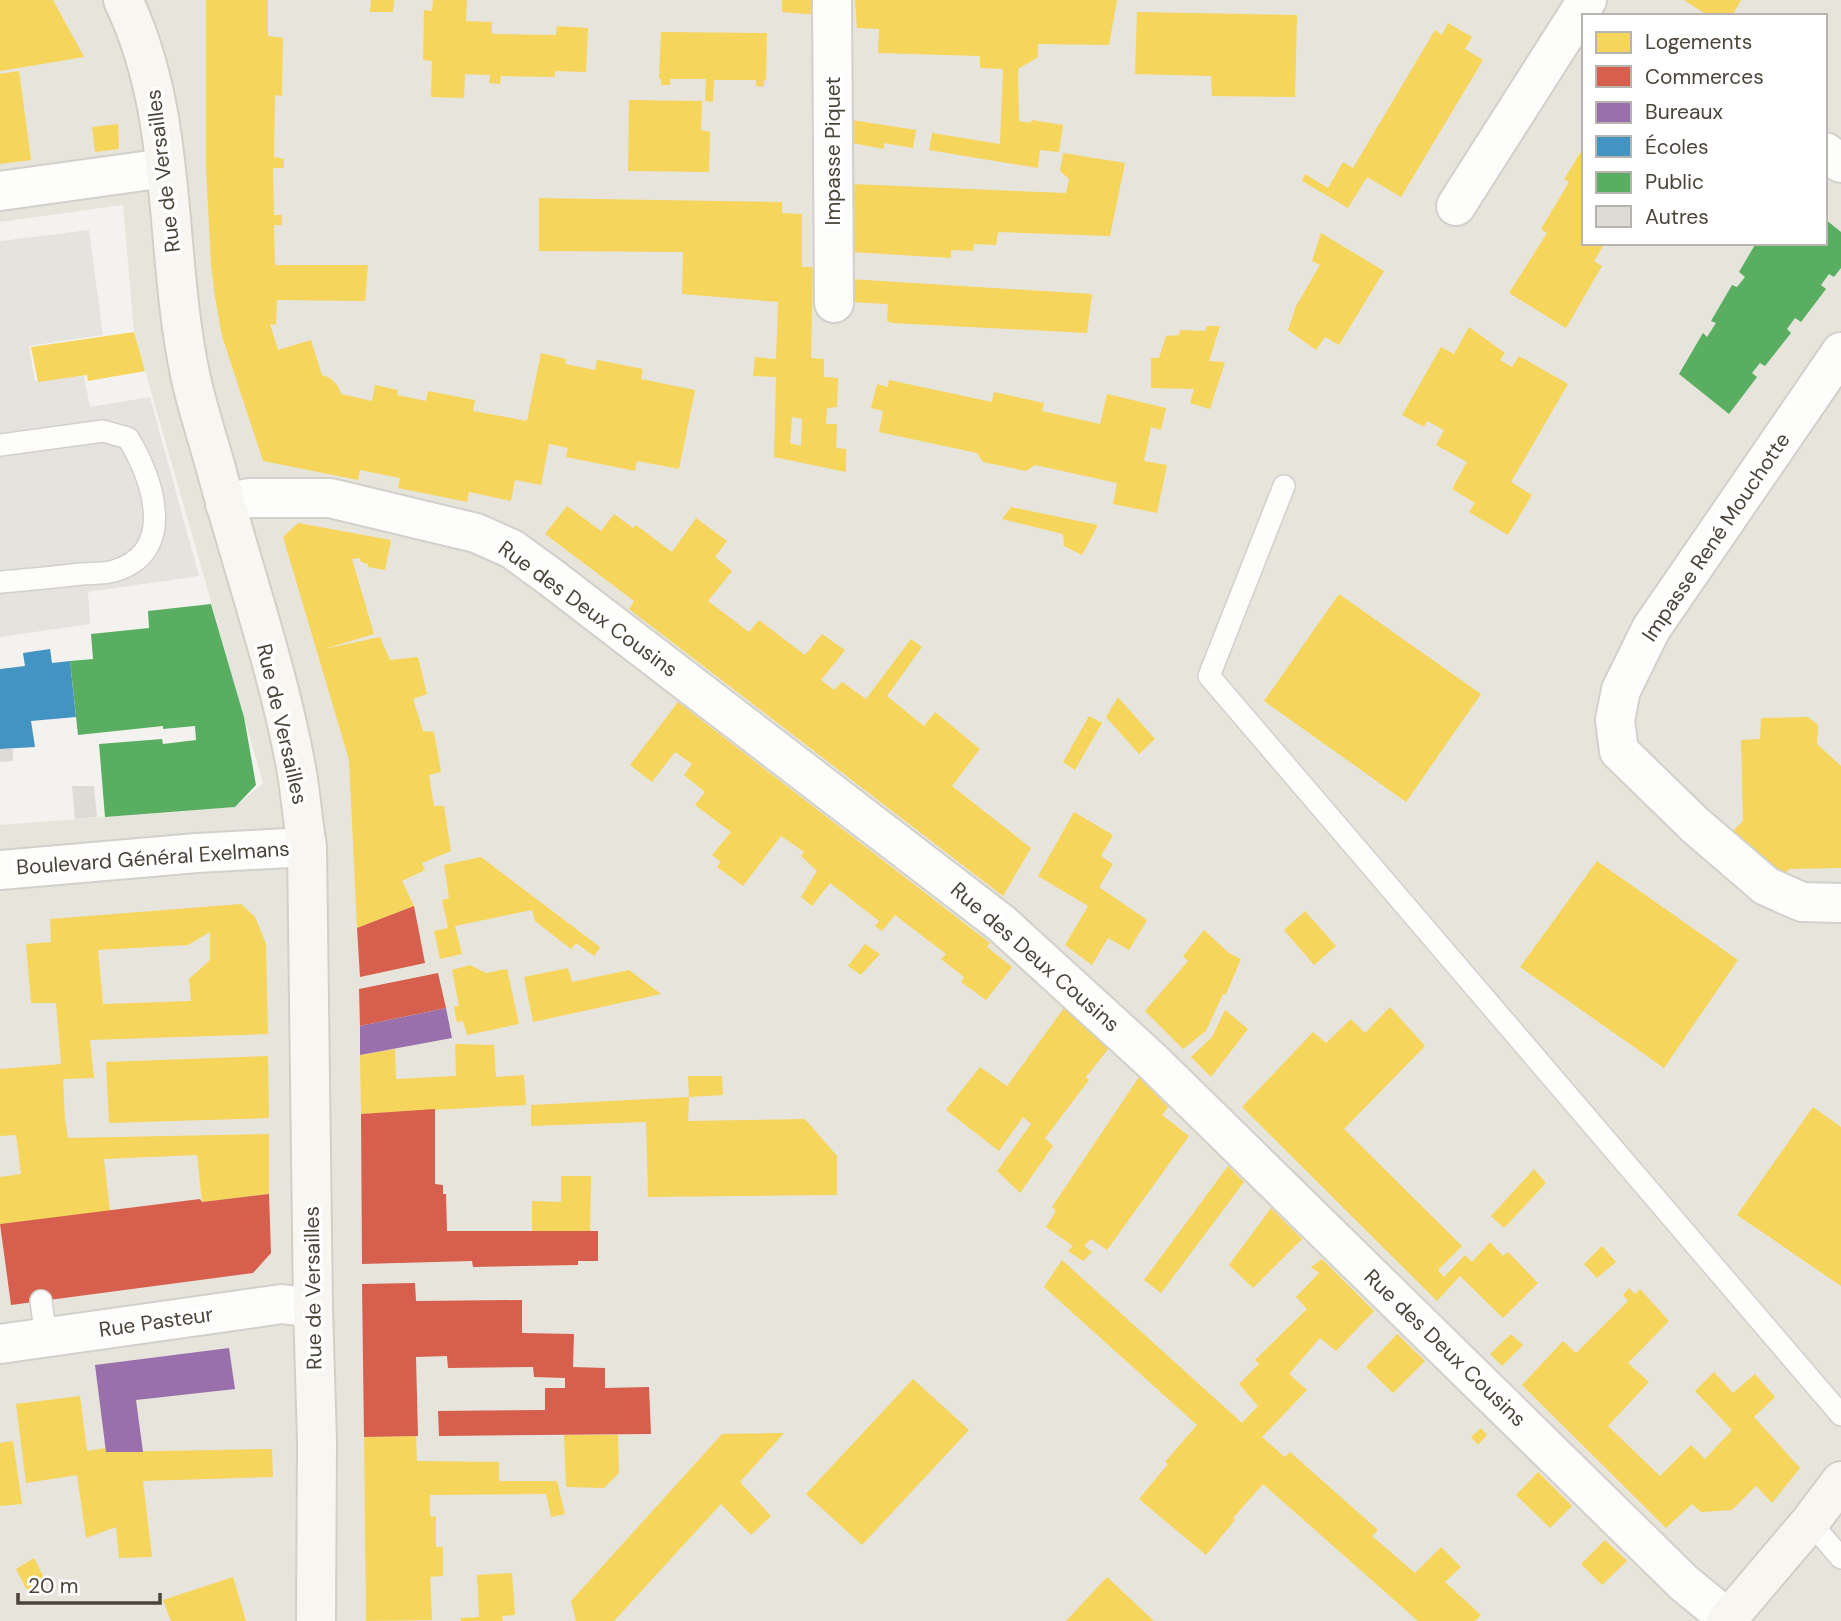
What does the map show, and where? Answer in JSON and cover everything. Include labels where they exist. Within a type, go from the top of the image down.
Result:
[{"type":"main road","name":"Rue de Versailles","points":[[125,6],[144,50],[152,78],[165,167],[178,306],[188,364],[281,700],[297,773],[307,847],[317,1441],[316,1621]]},
{"type":"main road","points":[[1727,1620],[1841,1480]]},
{"type":"street","name":"Impasse Piquet","points":[[832,0],[834,303]]},
{"type":"street","points":[[1456,206],[1587,0]]},
{"type":"street","points":[[1595,0],[1608,14]]},
{"type":"street","points":[[0,191],[165,167]]},
{"type":"street","name":"Impasse René Mouchotte","points":[[1841,352],[1651,629],[1621,690],[1615,720],[1619,751],[1695,825],[1766,886],[1802,902],[1841,903]]},
{"type":"street","name":"Rue des Deux Cousins","points":[[225,504],[249,498],[330,498],[476,533],[512,549],[1001,923],[1151,1060],[1684,1583],[1727,1620]]},
{"type":"street","name":"Boulevard Général Exelmans","points":[[0,870],[197,853],[307,847]]},
{"type":"street","name":"Rue Pasteur","points":[[26,1331],[282,1304],[313,1308]]},
{"type":"lane","points":[[0,445],[103,431],[128,438],[144,464],[155,520],[152,539],[138,558],[114,571],[0,582]]},
{"type":"lane","points":[[1284,486],[1209,676],[1841,1416]]},
{"type":"lane","points":[[1810,1521],[1841,1558]]},
{"type":"shaded area","points":[[0,0],[1841,0],[1841,1621],[0,1621],[0,825],[235,807],[263,783],[134,332],[123,205],[0,222]]},
{"type":"shaded area","points":[[89,230],[103,335],[29,346],[35,381],[84,376],[90,407],[150,397],[199,576],[88,592],[90,624],[0,637],[0,241]]},
{"type":"building: Logements","points":[[0,0],[53,0],[84,57],[0,71]]},
{"type":"building: Logements","points":[[206,0],[268,0],[268,36],[283,38],[282,96],[275,95],[274,157],[284,159],[284,168],[273,168],[274,215],[282,215],[282,225],[274,225],[275,265],[368,265],[365,301],[277,300],[276,325],[270,324],[278,350],[311,340],[322,375],[338,386],[341,394],[372,401],[375,385],[398,390],[397,395],[426,401],[428,391],[475,400],[473,411],[527,421],[541,353],[566,359],[565,364],[595,370],[597,360],[643,369],[641,379],[695,390],[679,469],[637,461],[635,471],[566,457],[568,448],[549,444],[541,485],[515,480],[511,501],[469,492],[467,502],[398,488],[400,478],[360,470],[358,480],[263,461],[222,336],[211,265],[206,167]]},
{"type":"building: Logements","points":[[371,0],[394,0],[393,12],[370,12]]},
{"type":"building: Logements","points":[[433,0],[467,0],[466,21],[492,22],[492,34],[556,35],[557,26],[588,28],[586,72],[555,71],[555,77],[501,76],[500,84],[489,83],[490,75],[465,74],[464,98],[431,97],[432,61],[423,60],[424,10],[432,11]]},
{"type":"building: Logements","points":[[782,0],[819,0],[819,15],[782,12]]},
{"type":"building: Logements","points":[[855,0],[1117,0],[1109,45],[1038,44],[1038,57],[1018,69],[1019,121],[1031,123],[1032,120],[1063,125],[1059,152],[1040,150],[1038,168],[929,150],[932,133],[1000,144],[1003,69],[980,68],[980,56],[878,53],[879,29],[857,28]]},
{"type":"building: Logements","points":[[1684,0],[1741,0],[1733,14],[1706,14]]},
{"type":"building: Logements","points":[[1137,12],[1297,15],[1295,97],[1212,96],[1211,76],[1135,74]]},
{"type":"building: Logements","points":[[1448,23],[1472,37],[1465,49],[1483,60],[1401,197],[1367,177],[1348,208],[1302,181],[1305,174],[1328,188],[1343,162],[1353,168],[1435,30],[1442,35]]},
{"type":"building: Logements","points":[[661,32],[767,33],[764,87],[756,86],[756,80],[714,80],[713,102],[705,101],[706,79],[670,79],[670,85],[661,85]]},
{"type":"building: Logements","points":[[19,71],[31,160],[0,164],[0,74]]},
{"type":"building: Logements","points":[[629,100],[702,101],[701,130],[710,132],[709,172],[628,171]]},
{"type":"building: Logements","points":[[852,120],[916,130],[913,148],[884,143],[884,149],[852,143]]},
{"type":"building: Logements","points":[[118,124],[119,149],[95,152],[92,127]]},
{"type":"building: Logements","points":[[1582,150],[1582,245],[1604,245],[1594,261],[1602,266],[1566,328],[1509,293],[1547,233],[1541,229],[1569,182],[1564,179]]},
{"type":"building: Logements","points":[[1063,153],[1125,163],[1110,236],[998,232],[996,245],[974,244],[973,251],[951,250],[951,258],[850,252],[851,184],[1066,193],[1069,179],[1060,171]]},
{"type":"building: Logements","points":[[539,198],[782,202],[782,213],[802,214],[802,267],[813,267],[811,358],[824,359],[824,377],[838,378],[837,407],[827,408],[826,424],[837,424],[836,448],[846,449],[846,472],[774,457],[776,377],[753,376],[755,357],[776,359],[778,302],[682,294],[683,252],[539,251]],"holes":[[[792,417],[802,419],[801,446],[790,443]]]},
{"type":"building: Logements","points":[[1321,233],[1384,271],[1339,345],[1325,337],[1316,350],[1288,330],[1296,306],[1320,265],[1312,261]]},
{"type":"building: Logements","points":[[849,279],[1092,294],[1087,333],[892,323],[887,321],[888,304],[849,302]]},
{"type":"building: Logements","points":[[1207,326],[1220,326],[1209,361],[1225,362],[1210,409],[1190,403],[1194,389],[1151,388],[1151,358],[1159,358],[1166,336],[1179,335],[1180,330],[1205,331]]},
{"type":"building: Logements","points":[[1469,327],[1505,353],[1500,360],[1512,367],[1519,356],[1568,384],[1511,482],[1532,495],[1508,535],[1469,512],[1475,503],[1452,489],[1467,462],[1436,445],[1444,430],[1427,421],[1424,427],[1402,415],[1441,347],[1454,354]]},
{"type":"building: Logements","points":[[134,332],[145,371],[88,381],[87,375],[38,382],[31,347]]},
{"type":"building: Logements","points":[[889,380],[992,402],[994,392],[1044,403],[1042,411],[1100,424],[1107,394],[1166,408],[1161,430],[1151,427],[1144,461],[1167,465],[1157,513],[1113,504],[1117,483],[1035,465],[1026,471],[983,462],[977,453],[879,432],[883,411],[871,408],[877,384],[888,387]]},
{"type":"building: Logements","points":[[567,506],[601,531],[614,514],[633,528],[636,525],[672,552],[696,518],[727,541],[715,557],[732,571],[708,601],[749,632],[759,620],[805,655],[822,634],[845,650],[821,680],[834,690],[842,682],[866,699],[911,639],[922,647],[887,696],[924,726],[935,712],[980,749],[952,786],[1031,848],[1003,896],[629,609],[634,601],[545,534]]},
{"type":"building: Logements","points":[[1011,507],[1098,525],[1082,555],[1064,546],[1063,534],[1002,519]]},
{"type":"building: Logements","points":[[298,523],[391,540],[385,570],[368,567],[360,558],[352,559],[374,634],[324,649],[380,637],[390,660],[418,657],[427,694],[413,699],[423,731],[434,732],[441,772],[429,775],[434,806],[444,806],[451,851],[422,863],[425,870],[402,881],[414,906],[357,928],[349,760],[283,537]]},
{"type":"building: Logements","points":[[1339,594],[1481,694],[1406,802],[1264,701]]},
{"type":"building: Logements","points":[[1118,697],[1155,739],[1139,754],[1106,717]]},
{"type":"building: Logements","points":[[678,702],[990,943],[987,947],[1012,967],[986,1000],[961,982],[964,977],[941,959],[946,954],[895,915],[882,931],[875,926],[879,921],[830,883],[812,906],[801,897],[817,871],[801,856],[804,852],[781,836],[743,886],[717,867],[721,862],[712,855],[731,832],[695,805],[705,792],[684,775],[692,764],[675,752],[652,782],[630,765]]},
{"type":"building: Logements","points":[[1089,716],[1102,723],[1075,770],[1063,762]]},
{"type":"building: Logements","points":[[1808,717],[1818,725],[1817,744],[1841,766],[1841,868],[1789,869],[1778,881],[1729,835],[1743,821],[1741,740],[1760,739],[1761,718]]},
{"type":"building: Logements","points":[[1074,812],[1113,835],[1101,856],[1113,864],[1099,887],[1147,920],[1129,950],[1108,938],[1092,965],[1065,945],[1088,906],[1038,876]]},
{"type":"building: Logements","points":[[481,857],[600,947],[594,956],[576,943],[571,949],[535,921],[532,910],[455,926],[462,954],[440,959],[434,931],[448,928],[442,900],[449,898],[444,865]]},
{"type":"building: Logements","points":[[1597,861],[1738,960],[1664,1068],[1520,967]]},
{"type":"building: Logements","points":[[241,904],[255,917],[266,944],[268,1034],[90,1040],[94,1078],[63,1079],[65,1120],[68,1138],[269,1134],[269,1194],[202,1202],[197,1155],[104,1159],[110,1211],[0,1224],[0,1177],[21,1174],[16,1135],[0,1136],[0,1069],[61,1064],[56,1003],[31,1003],[26,944],[51,942],[50,919]],"holes":[[[210,932],[210,960],[189,979],[191,1001],[103,1004],[98,950],[188,945]]]},
{"type":"building: Logements","points":[[1305,911],[1336,946],[1314,965],[1284,930]]},
{"type":"building: Logements","points":[[1204,930],[1229,953],[1241,959],[1206,1031],[1183,1049],[1145,1011],[1188,961],[1183,956]]},
{"type":"building: Logements","points":[[865,944],[880,954],[861,975],[848,966]]},
{"type":"building: Logements","points":[[470,965],[486,973],[507,969],[519,1024],[467,1035],[463,1021],[457,1022],[455,1014],[454,1006],[459,1006],[452,970]]},
{"type":"building: Logements","points":[[568,968],[572,982],[629,970],[661,994],[533,1022],[524,977]]},
{"type":"building: Logements","points":[[1390,1007],[1425,1046],[1344,1129],[1462,1246],[1438,1270],[1444,1277],[1465,1255],[1472,1262],[1490,1242],[1503,1256],[1508,1252],[1538,1283],[1503,1318],[1460,1276],[1437,1301],[1242,1107],[1313,1032],[1326,1043],[1351,1019],[1365,1033]]},
{"type":"building: Logements","points":[[1064,1008],[1089,1027],[1109,1048],[1086,1077],[1089,1080],[1045,1138],[1053,1146],[1020,1193],[997,1171],[1031,1124],[1023,1117],[999,1151],[946,1110],[980,1067],[1007,1086]]},
{"type":"building: Logements","points":[[1225,1010],[1248,1029],[1211,1077],[1191,1057],[1212,1037]]},
{"type":"building: Logements","points":[[455,1044],[494,1045],[496,1077],[524,1075],[526,1105],[361,1114],[360,1055],[395,1049],[396,1079],[456,1076]]},
{"type":"building: Logements","points":[[268,1056],[269,1118],[109,1123],[106,1062]]},
{"type":"building: Logements","points":[[688,1076],[722,1076],[723,1095],[689,1097]]},
{"type":"building: Logements","points":[[1139,1077],[1168,1107],[1162,1115],[1189,1136],[1107,1250],[1091,1239],[1084,1246],[1092,1252],[1083,1261],[1068,1251],[1073,1246],[1046,1227],[1056,1211],[1052,1207]]},
{"type":"building: Logements","points":[[689,1097],[688,1121],[805,1119],[837,1156],[837,1195],[648,1197],[646,1122],[531,1126],[531,1105]]},
{"type":"building: Logements","points":[[1813,1107],[1841,1127],[1841,1286],[1737,1215]]},
{"type":"building: Logements","points":[[1228,1166],[1244,1182],[1161,1293],[1144,1280]]},
{"type":"building: Logements","points":[[1534,1169],[1546,1183],[1504,1228],[1491,1216]]},
{"type":"building: Logements","points":[[561,1176],[591,1176],[590,1231],[532,1231],[532,1201],[561,1202]]},
{"type":"building: Logements","points":[[1271,1208],[1302,1239],[1253,1288],[1229,1265]]},
{"type":"building: Logements","points":[[1602,1246],[1616,1262],[1597,1278],[1584,1264]]},
{"type":"building: Logements","points":[[1322,1259],[1374,1311],[1336,1351],[1320,1338],[1289,1374],[1307,1390],[1262,1437],[1285,1457],[1290,1452],[1378,1530],[1372,1536],[1415,1573],[1441,1547],[1461,1567],[1445,1582],[1481,1615],[1475,1621],[1418,1621],[1263,1484],[1233,1518],[1235,1520],[1206,1555],[1139,1499],[1168,1464],[1165,1462],[1197,1425],[1044,1287],[1062,1260],[1242,1423],[1258,1406],[1239,1384],[1259,1364],[1255,1360],[1307,1309],[1296,1297],[1319,1273],[1311,1267]]},
{"type":"building: Logements","points":[[1629,1288],[1635,1294],[1640,1289],[1669,1321],[1628,1363],[1649,1382],[1608,1426],[1660,1476],[1691,1445],[1705,1459],[1732,1430],[1695,1391],[1714,1372],[1733,1393],[1755,1374],[1775,1397],[1754,1417],[1800,1468],[1772,1503],[1756,1486],[1732,1510],[1701,1512],[1692,1504],[1666,1528],[1522,1385],[1563,1341],[1576,1353],[1628,1301],[1623,1295]]},
{"type":"building: Logements","points":[[1397,1334],[1425,1361],[1393,1393],[1366,1367]]},
{"type":"building: Logements","points":[[1511,1334],[1523,1345],[1502,1366],[1490,1354]]},
{"type":"building: Logements","points":[[913,1379],[969,1430],[862,1545],[806,1494]]},
{"type":"building: Logements","points":[[80,1396],[87,1451],[105,1448],[106,1452],[272,1449],[273,1477],[143,1481],[152,1557],[119,1558],[116,1527],[86,1538],[77,1475],[26,1483],[16,1404]]},
{"type":"building: Logements","points":[[1481,1428],[1487,1435],[1478,1445],[1471,1437]]},
{"type":"building: Logements","points":[[784,1433],[740,1482],[771,1516],[751,1535],[721,1504],[614,1621],[576,1621],[571,1601],[722,1434]]},
{"type":"building: Logements","points":[[564,1435],[618,1435],[619,1473],[604,1488],[566,1487]]},
{"type":"building: Logements","points":[[416,1436],[417,1461],[499,1462],[499,1481],[557,1481],[565,1514],[551,1517],[546,1494],[430,1495],[430,1516],[436,1517],[436,1547],[443,1547],[443,1576],[430,1577],[432,1620],[366,1621],[364,1437]]},
{"type":"building: Logements","points":[[13,1441],[22,1504],[0,1506],[0,1443]]},
{"type":"building: Logements","points":[[1538,1472],[1572,1506],[1550,1528],[1516,1495]]},
{"type":"building: Logements","points":[[1605,1540],[1627,1561],[1602,1585],[1581,1564]]},
{"type":"building: Logements","points":[[34,1558],[46,1582],[28,1592],[16,1569]]},
{"type":"building: Logements","points":[[512,1573],[515,1615],[502,1616],[503,1621],[461,1621],[461,1618],[479,1617],[477,1575]]},
{"type":"building: Logements","points":[[233,1577],[246,1621],[171,1621],[163,1600]]},
{"type":"building: Logements","points":[[1107,1577],[1154,1621],[1066,1621]]},
{"type":"building: Commerces","points":[[414,906],[425,963],[360,977],[357,928]]},
{"type":"building: Commerces","points":[[438,973],[446,1008],[360,1026],[359,989]]},
{"type":"building: Commerces","points":[[435,1109],[435,1184],[443,1185],[443,1194],[446,1194],[447,1231],[598,1231],[598,1261],[578,1261],[578,1265],[473,1267],[472,1261],[362,1264],[361,1114]]},
{"type":"building: Commerces","points":[[269,1194],[271,1253],[253,1273],[11,1305],[0,1224],[200,1199],[202,1202]]},
{"type":"building: Commerces","points":[[415,1283],[416,1301],[522,1300],[522,1333],[574,1334],[573,1367],[605,1368],[605,1388],[649,1387],[651,1434],[439,1436],[438,1411],[545,1410],[545,1388],[565,1388],[565,1378],[534,1377],[533,1367],[448,1368],[447,1356],[416,1357],[418,1436],[364,1437],[362,1284]]},
{"type":"building: Bureaux","points":[[446,1008],[452,1038],[360,1055],[360,1026]]},
{"type":"building: Bureaux","points":[[229,1348],[235,1389],[136,1400],[143,1452],[106,1452],[95,1365]]},
{"type":"building: Écoles","points":[[50,649],[52,663],[70,661],[76,717],[31,721],[35,747],[0,749],[0,669],[25,666],[23,653]]},
{"type":"building: Public","points":[[1827,221],[1841,232],[1841,268],[1834,277],[1829,274],[1821,285],[1826,289],[1801,322],[1795,318],[1787,329],[1791,333],[1765,366],[1760,363],[1752,373],[1757,377],[1729,414],[1679,374],[1703,333],[1707,337],[1716,323],[1711,321],[1732,285],[1737,287],[1745,277],[1739,272],[1755,245],[1827,245]]},
{"type":"building: Public","points":[[211,604],[244,717],[256,785],[235,807],[105,817],[99,744],[162,739],[163,744],[196,740],[195,726],[163,729],[163,726],[78,735],[70,661],[93,659],[91,634],[149,628],[148,611]]},
{"type":"building: Autres","points":[[0,749],[13,749],[13,761],[0,762]]},
{"type":"building: Autres","points":[[72,786],[94,786],[97,817],[75,819]]}]
